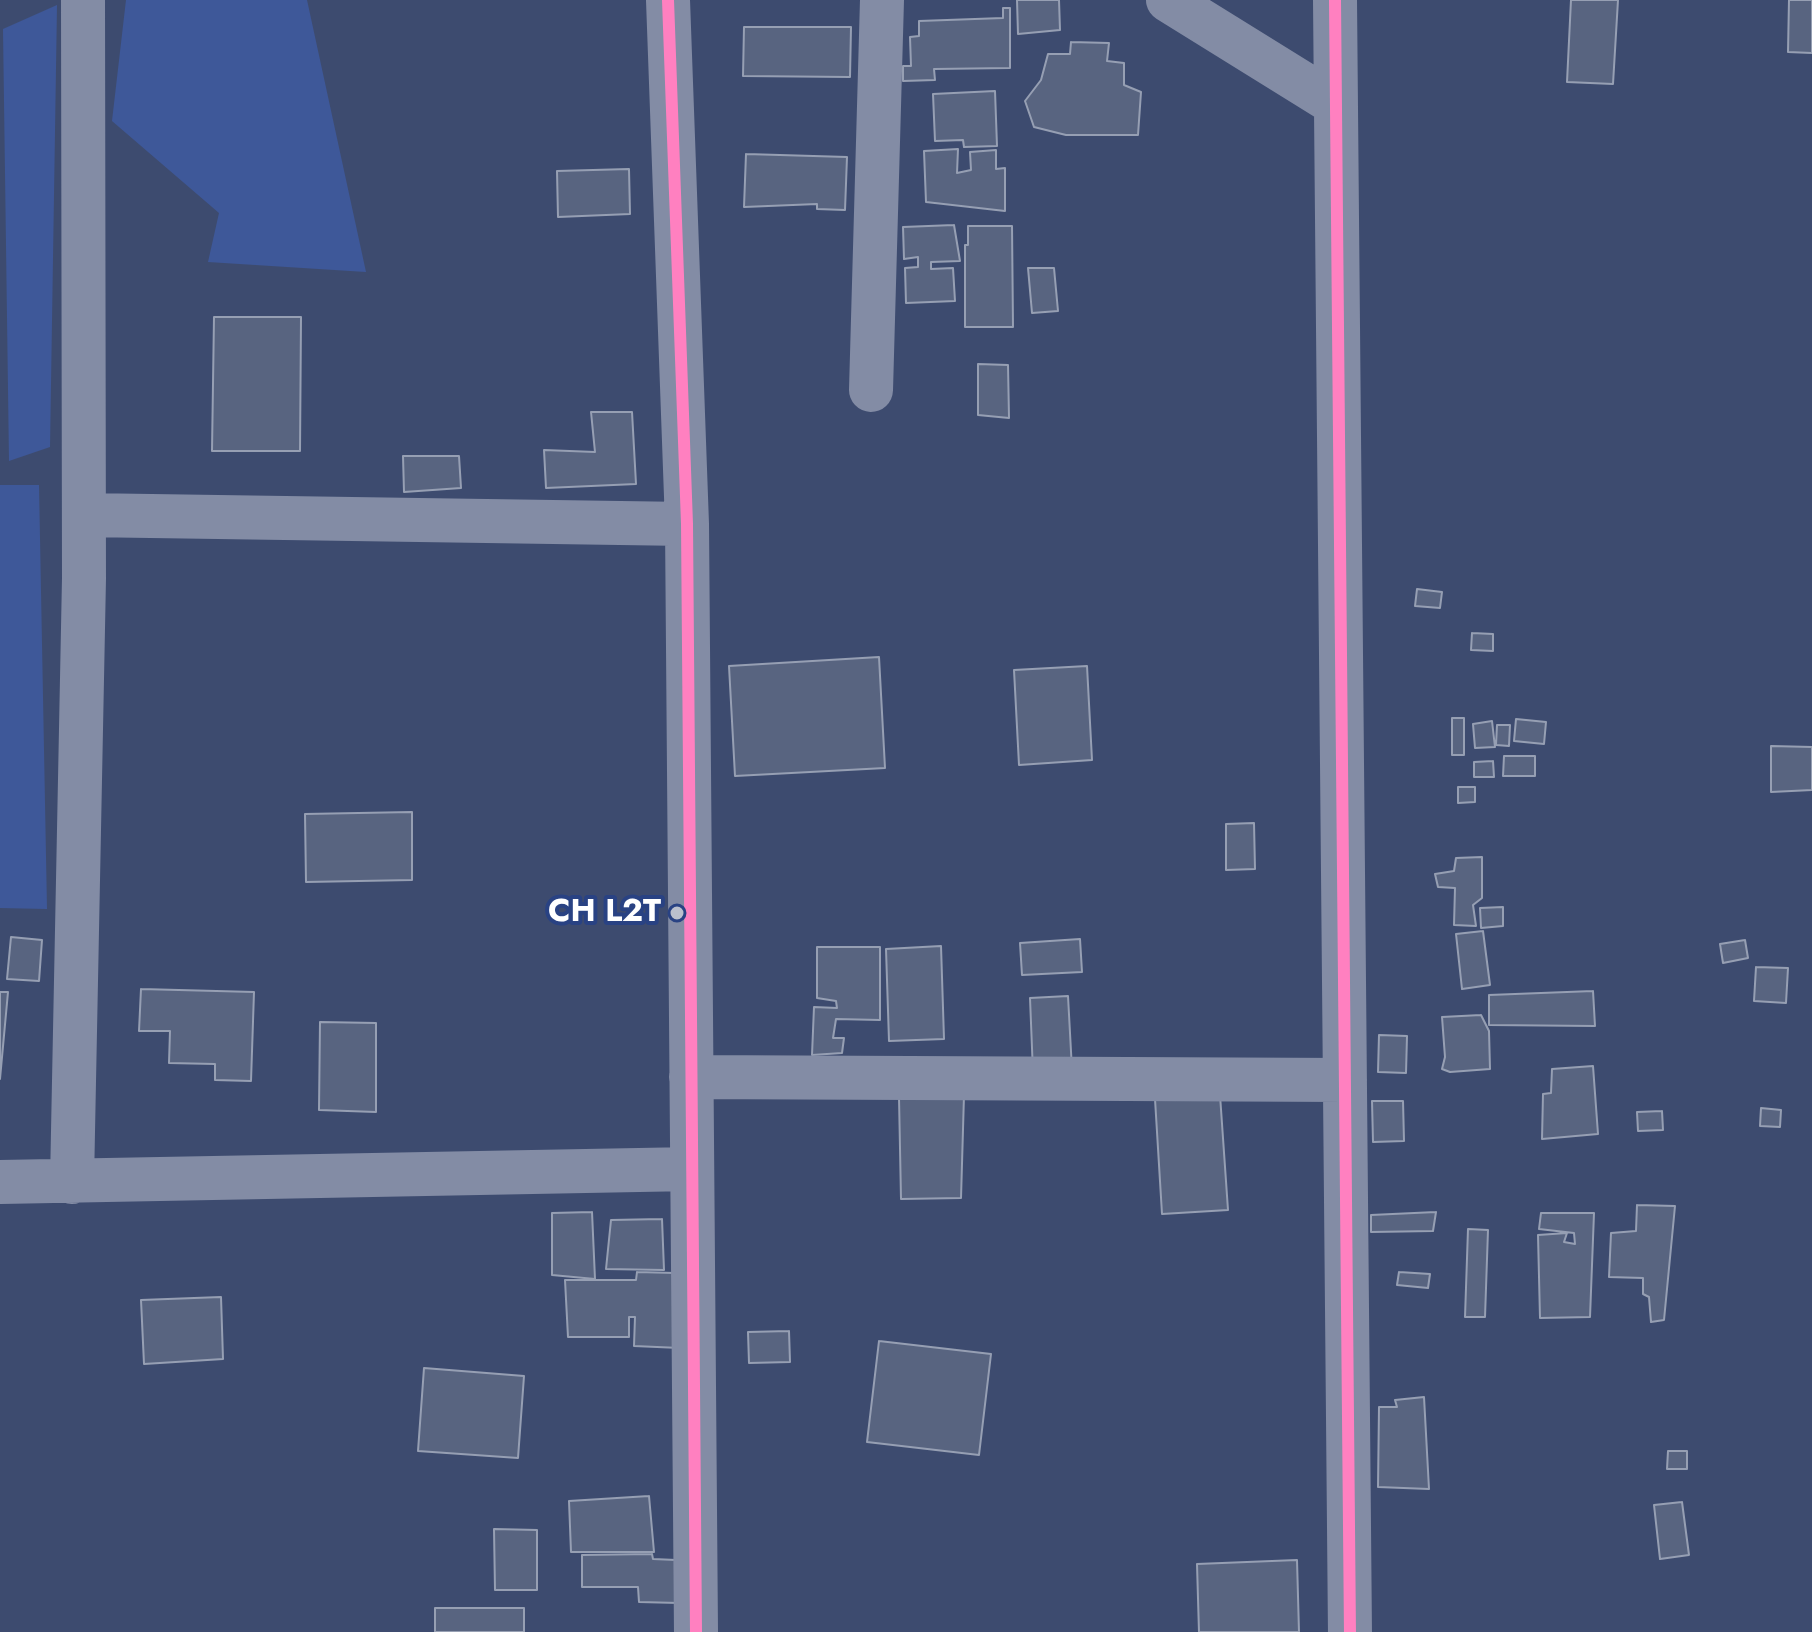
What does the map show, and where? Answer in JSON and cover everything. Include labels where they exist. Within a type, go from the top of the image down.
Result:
[{"type":"street","points":[[72,1182],[84,515],[83,0]]},
{"type":"street","points":[[668,0],[687,524],[696,1632]]},
{"type":"street","points":[[871,390],[882,0]]},
{"type":"street","points":[[1168,0],[1334,103]]},
{"type":"street","points":[[1335,0],[1350,1632]]},
{"type":"street","points":[[84,515],[687,524]]},
{"type":"street","points":[[691,1077],[1345,1080]]},
{"type":"street","points":[[0,1182],[692,1169]]},
{"type":"shaded area","points":[[126,0],[307,0],[366,272],[208,262],[219,213],[112,121]]},
{"type":"shaded area","points":[[57,5],[50,447],[9,461],[3,29]]},
{"type":"shaded area","points":[[0,485],[39,485],[47,909],[0,908]]},
{"type":"building","points":[[1017,0],[1059,0],[1060,30],[1018,34]]},
{"type":"building","points":[[1571,0],[1618,0],[1613,84],[1567,82]]},
{"type":"building","points":[[1789,0],[1812,0],[1812,53],[1788,52]]},
{"type":"building","points":[[1003,8],[1010,8],[1010,68],[934,69],[935,80],[903,81],[903,66],[911,66],[910,37],[919,36],[919,21],[1003,18]]},
{"type":"building","points":[[744,27],[851,27],[850,77],[743,76]]},
{"type":"building","points":[[1071,42],[1109,43],[1107,61],[1124,63],[1124,85],[1141,92],[1138,135],[1066,135],[1034,127],[1025,101],[1041,80],[1048,54],[1070,54]]},
{"type":"building","points":[[995,91],[997,146],[964,147],[963,140],[935,141],[933,94]]},
{"type":"building","points":[[958,149],[957,173],[971,170],[970,152],[996,150],[996,169],[1005,168],[1005,211],[926,202],[924,151]]},
{"type":"building","points":[[746,154],[847,157],[845,210],[817,209],[817,204],[744,207]]},
{"type":"building","points":[[629,169],[630,214],[558,217],[557,171]]},
{"type":"building","points":[[954,225],[960,261],[931,262],[931,269],[953,268],[955,301],[906,303],[905,268],[918,267],[918,257],[904,259],[903,227]]},
{"type":"building","points":[[968,226],[1012,226],[1013,327],[965,327],[965,245],[968,245]]},
{"type":"building","points":[[1028,268],[1054,268],[1058,311],[1032,313]]},
{"type":"building","points":[[214,317],[301,317],[300,451],[212,451]]},
{"type":"building","points":[[978,364],[1008,365],[1009,418],[978,415]]},
{"type":"building","points":[[591,412],[632,412],[636,484],[546,488],[544,450],[595,452]]},
{"type":"building","points":[[403,456],[459,456],[461,488],[404,492]]},
{"type":"building","points":[[1417,589],[1442,592],[1440,608],[1415,606]]},
{"type":"building","points":[[1472,633],[1493,634],[1493,651],[1471,650]]},
{"type":"building","points":[[879,657],[885,768],[735,776],[729,666]]},
{"type":"building","points":[[1087,666],[1092,760],[1019,765],[1014,670]]},
{"type":"building","points":[[1452,718],[1464,718],[1464,755],[1452,755]]},
{"type":"building","points":[[1516,719],[1546,722],[1544,744],[1514,741]]},
{"type":"building","points":[[1492,721],[1495,747],[1475,748],[1473,724]]},
{"type":"building","points":[[1497,725],[1510,725],[1509,746],[1496,745]]},
{"type":"building","points":[[1771,746],[1812,747],[1812,790],[1771,792]]},
{"type":"building","points":[[1504,756],[1535,756],[1535,776],[1503,776]]},
{"type":"building","points":[[1493,761],[1494,777],[1474,777],[1474,762]]},
{"type":"building","points":[[1458,787],[1475,787],[1475,802],[1458,803]]},
{"type":"building","points":[[412,812],[412,880],[306,882],[305,814]]},
{"type":"building","points":[[1254,823],[1255,869],[1226,870],[1226,824]]},
{"type":"building","points":[[1482,857],[1482,898],[1473,905],[1476,926],[1454,925],[1455,888],[1438,887],[1435,874],[1454,871],[1456,858]]},
{"type":"building","points":[[1503,907],[1503,926],[1481,928],[1480,908]]},
{"type":"building","points":[[1483,931],[1490,985],[1462,989],[1456,934]]},
{"type":"building","points":[[11,937],[42,940],[39,981],[7,979]]},
{"type":"building","points":[[1080,939],[1082,972],[1022,975],[1020,943]]},
{"type":"building","points":[[1745,940],[1748,958],[1723,963],[1720,944]]},
{"type":"building","points":[[941,946],[944,1039],[889,1041],[886,949]]},
{"type":"building","points":[[817,947],[880,947],[880,1020],[836,1019],[833,1038],[844,1038],[842,1053],[812,1055],[814,1007],[837,1008],[836,1001],[817,998]]},
{"type":"building","points":[[1756,967],[1788,968],[1786,1003],[1754,1001]]},
{"type":"building","points":[[141,989],[254,992],[251,1081],[215,1080],[215,1064],[169,1063],[170,1031],[139,1031]]},
{"type":"building","points":[[1593,991],[1595,1026],[1489,1025],[1489,995]]},
{"type":"building","points":[[0,992],[8,992],[0,1079]]},
{"type":"building","points":[[1068,996],[1072,1070],[1033,1073],[1030,998]]},
{"type":"building","points":[[1481,1015],[1489,1031],[1490,1069],[1450,1072],[1442,1069],[1445,1057],[1442,1017]]},
{"type":"building","points":[[320,1022],[376,1023],[376,1112],[319,1110]]},
{"type":"building","points":[[1379,1035],[1407,1036],[1406,1073],[1378,1072]]},
{"type":"building","points":[[1593,1066],[1598,1134],[1542,1139],[1543,1094],[1551,1093],[1552,1069]]},
{"type":"building","points":[[964,1095],[961,1198],[901,1199],[899,1097]]},
{"type":"building","points":[[1220,1095],[1228,1210],[1162,1214],[1155,1099]]},
{"type":"building","points":[[1372,1101],[1403,1101],[1404,1141],[1373,1142]]},
{"type":"building","points":[[1761,1108],[1781,1110],[1780,1127],[1760,1126]]},
{"type":"building","points":[[1662,1111],[1663,1130],[1638,1131],[1637,1112]]},
{"type":"building","points":[[1637,1205],[1675,1206],[1664,1320],[1651,1322],[1649,1297],[1643,1294],[1643,1278],[1609,1277],[1611,1233],[1636,1231]]},
{"type":"building","points":[[592,1212],[595,1279],[552,1275],[552,1213]]},
{"type":"building","points":[[1436,1212],[1433,1231],[1371,1232],[1371,1215]]},
{"type":"building","points":[[1541,1213],[1594,1213],[1590,1317],[1540,1318],[1538,1235],[1567,1233],[1564,1242],[1575,1244],[1574,1233],[1539,1229]]},
{"type":"building","points":[[662,1219],[664,1270],[606,1269],[611,1220]]},
{"type":"building","points":[[1468,1229],[1488,1230],[1485,1317],[1465,1317]]},
{"type":"building","points":[[637,1272],[674,1273],[680,1348],[634,1346],[635,1317],[629,1317],[629,1337],[568,1337],[565,1280],[636,1280]]},
{"type":"building","points":[[1399,1272],[1430,1274],[1428,1288],[1397,1285]]},
{"type":"building","points":[[221,1297],[223,1359],[144,1364],[141,1300]]},
{"type":"building","points":[[789,1331],[790,1362],[749,1363],[748,1332]]},
{"type":"building","points":[[879,1341],[991,1354],[979,1455],[867,1442]]},
{"type":"building","points":[[424,1368],[524,1376],[518,1458],[418,1451]]},
{"type":"building","points":[[1424,1397],[1429,1489],[1378,1487],[1379,1407],[1397,1407],[1395,1400]]},
{"type":"building","points":[[1668,1451],[1687,1451],[1687,1469],[1667,1469]]},
{"type":"building","points":[[649,1496],[654,1552],[571,1552],[569,1501]]},
{"type":"building","points":[[1682,1502],[1689,1555],[1660,1559],[1654,1505]]},
{"type":"building","points":[[494,1529],[537,1530],[537,1590],[495,1590]]},
{"type":"building","points":[[652,1554],[653,1559],[676,1560],[679,1603],[639,1602],[638,1587],[582,1587],[582,1555]]},
{"type":"building","points":[[1297,1560],[1299,1632],[1199,1632],[1197,1564]]},
{"type":"building","points":[[435,1608],[524,1608],[524,1632],[435,1632]]},
{"type":"cycle path","points":[[668,0],[687,524],[696,1632]]},
{"type":"cycle path","points":[[1335,0],[1350,1632]]},
{"type":"place","name":"CH L2T","points":[[677,913]]}]
